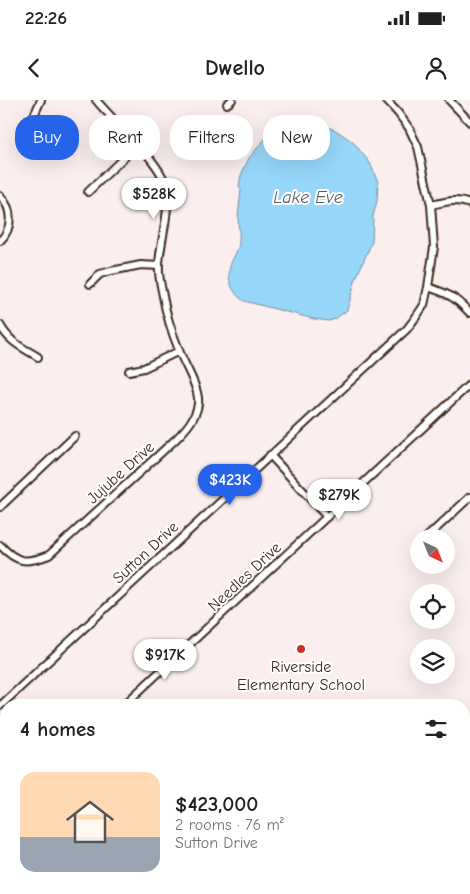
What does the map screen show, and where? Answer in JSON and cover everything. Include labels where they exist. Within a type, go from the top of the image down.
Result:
[{"type":"street","points":[[34,115],[41,100]]},
{"type":"street","name":"Jujube Drive","points":[[96,100],[110,115]]},
{"type":"street","name":"Sutton Drive","points":[[8,699],[407,328],[424,305],[434,247],[431,205],[418,147],[409,128],[386,100]]},
{"type":"street","points":[[449,100],[470,122]]},
{"type":"street","points":[[88,192],[121,160]]},
{"type":"street","name":"Jujube Drive","points":[[0,545],[9,555],[21,560],[37,560],[49,555],[176,439],[188,427],[194,415],[198,402],[196,388],[171,330],[163,296],[159,266],[167,206],[166,192],[163,179],[151,160]]},
{"type":"street","points":[[0,196],[5,201],[9,212],[10,224],[5,236],[0,241]]},
{"type":"street","points":[[431,205],[455,201],[470,204]]},
{"type":"street","points":[[90,284],[100,274],[111,271],[141,265],[159,266]]},
{"type":"street","points":[[428,287],[449,295],[459,302],[470,314]]},
{"type":"street","points":[[0,325],[15,344],[38,357]]},
{"type":"street","points":[[129,371],[144,368],[179,351]]},
{"type":"street","name":"Needles Drive","points":[[130,699],[470,384]]},
{"type":"street","points":[[0,507],[75,436]]},
{"type":"street","points":[[270,455],[327,517]]},
{"type":"street","points":[[436,529],[470,497]]},
{"type":"water","name":"Lake Eve","points":[[330,128],[353,142],[370,163],[378,182],[377,201],[373,216],[372,242],[356,278],[347,310],[335,319],[329,321],[314,319],[244,301],[233,289],[229,274],[231,263],[239,244],[238,217],[241,190],[239,186],[241,175],[248,160],[253,160],[253,153],[263,141],[263,160],[330,160]]},
{"type":"place","name":"Riverside Elementary School","points":[[301,649]]}]
